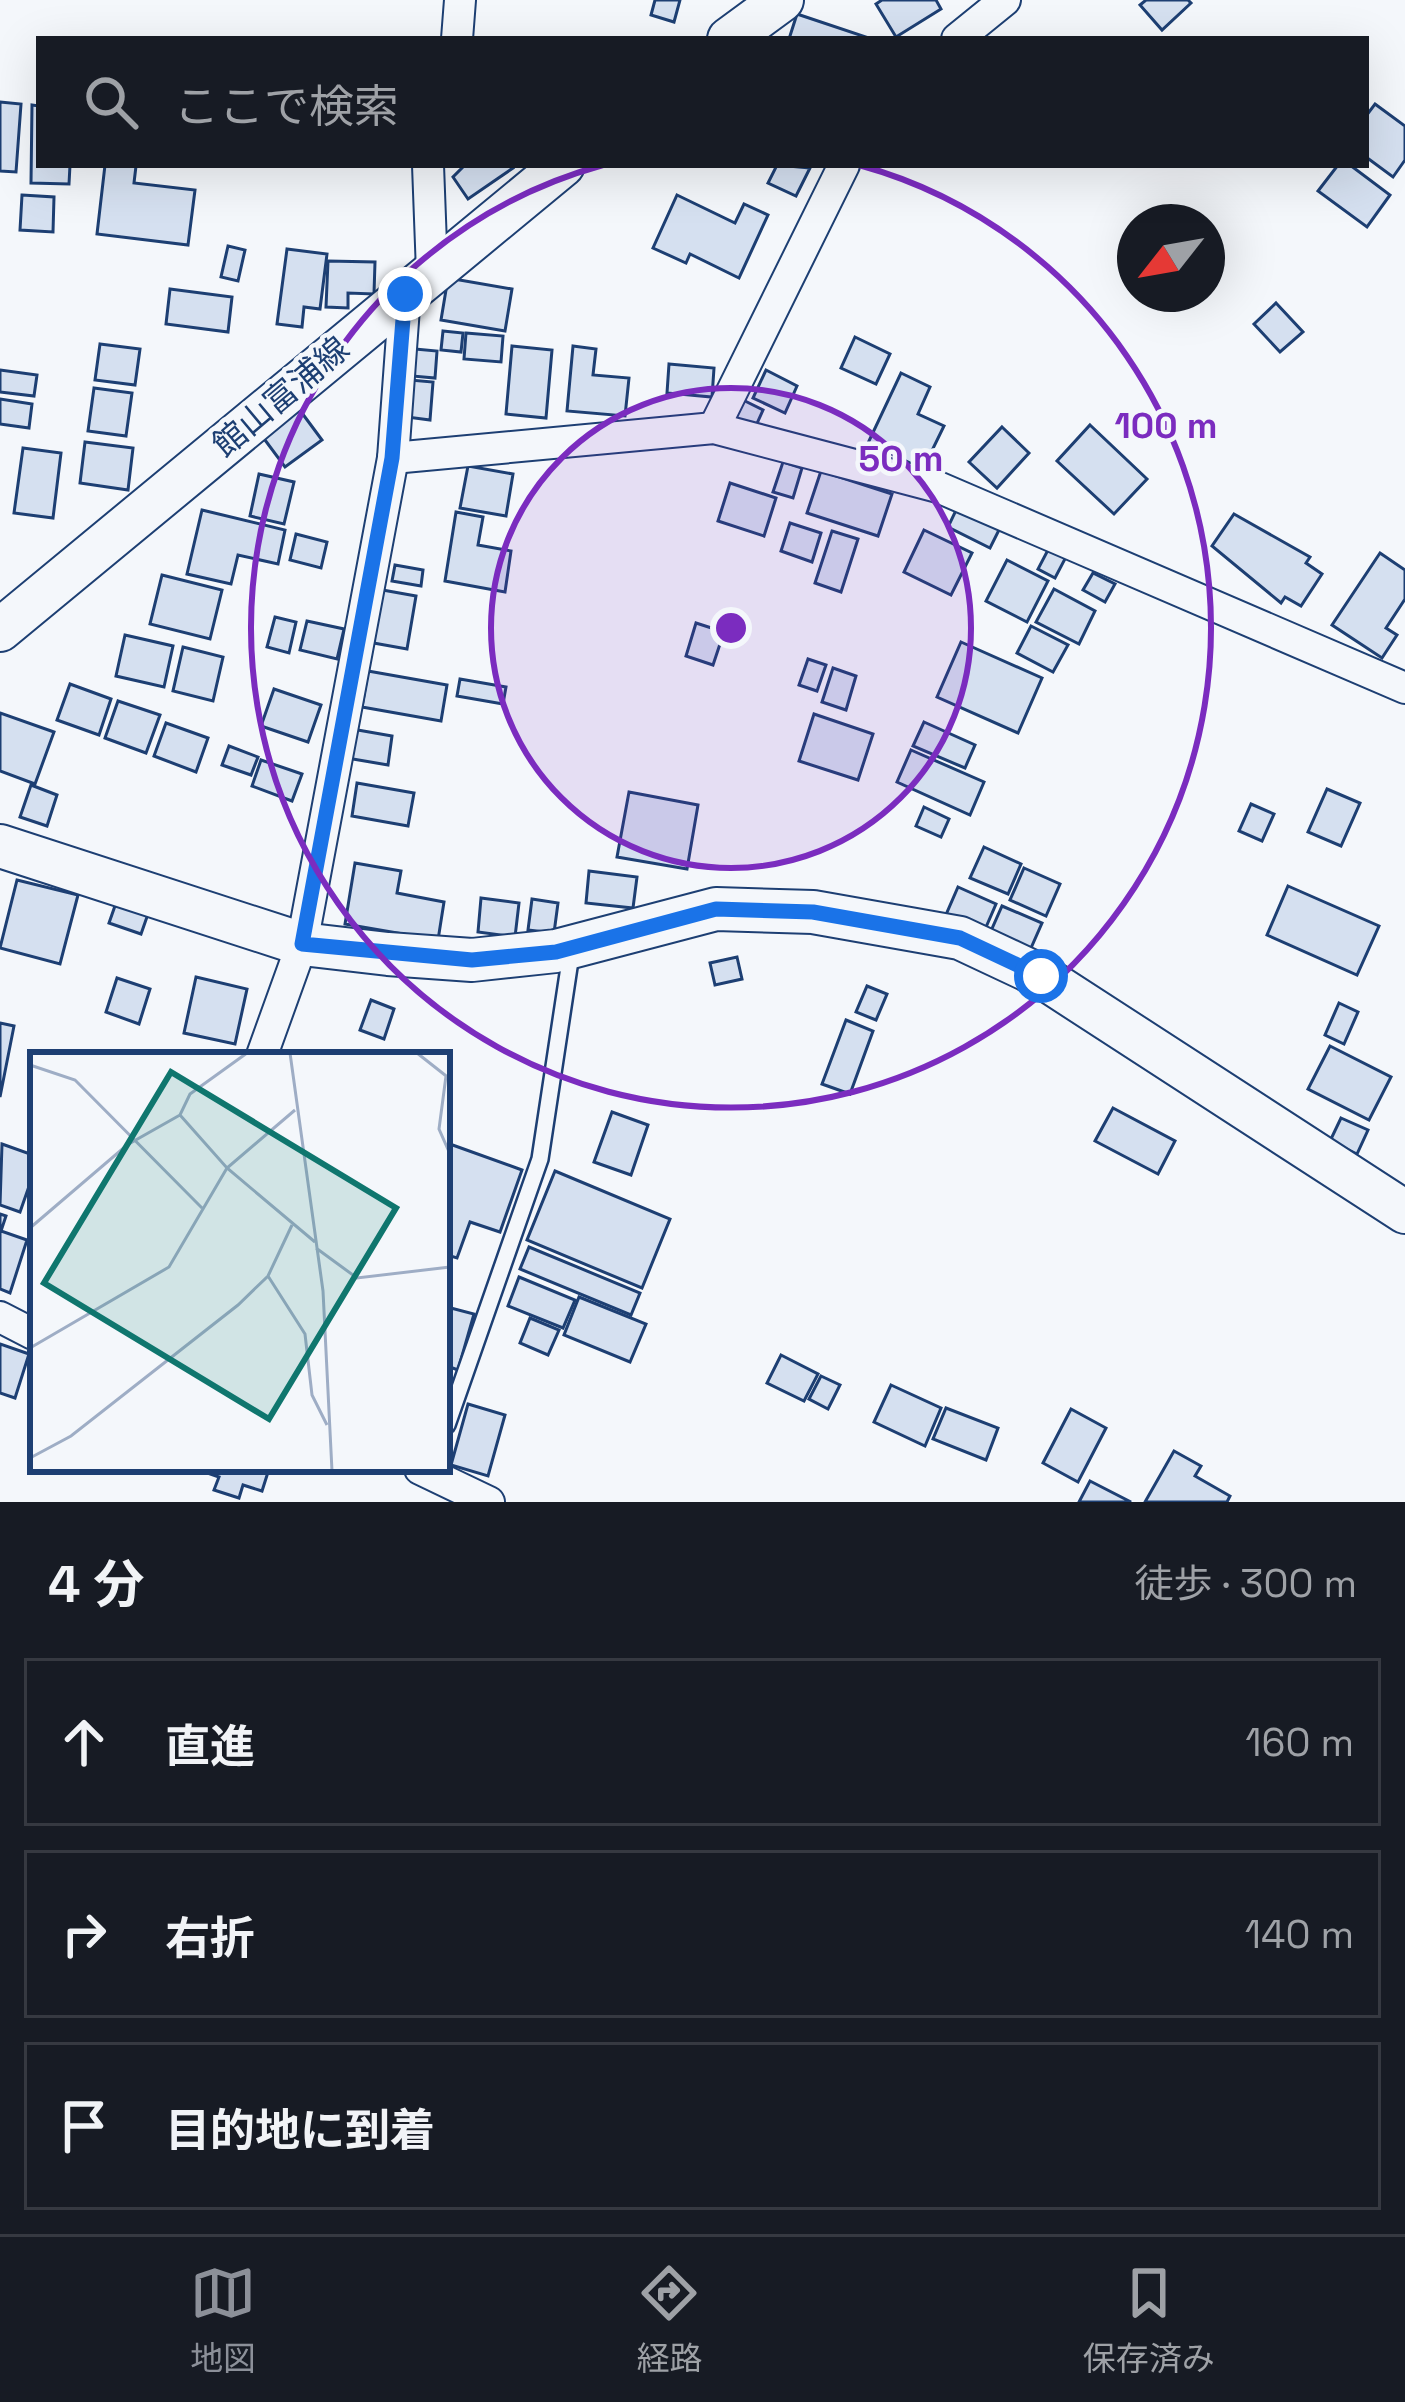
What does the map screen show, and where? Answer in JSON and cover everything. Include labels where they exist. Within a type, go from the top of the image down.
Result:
[{"type":"street","points":[[457,36],[460,0]]},
{"type":"street","points":[[733,36],[782,0]]},
{"type":"street","points":[[961,36],[1005,0]]},
{"type":"street","points":[[263,1052],[302,944],[392,458],[418,283],[428,168]]},
{"type":"street","name":"館山富浦線","points":[[0,630],[559,168]]},
{"type":"street","points":[[714,428],[843,168]]},
{"type":"street","points":[[392,458],[714,428],[938,488],[1405,688]]},
{"type":"street","points":[[0,846],[302,944],[472,960],[572,947],[716,909],[813,912],[960,938],[1041,976],[1405,1212]]},
{"type":"street","points":[[0,1317],[30,1332]]},
{"type":"street","points":[[426,1479],[490,1502]]},
{"type":"lane","points":[[450,1416],[540,1159],[572,947]]},
{"type":"building","points":[[655,0],[680,0],[674,22],[651,15]]},
{"type":"building","points":[[936,0],[941,9],[895,36],[876,4]]},
{"type":"building","points":[[1146,0],[1191,3],[1162,30],[1140,5]]},
{"type":"building","points":[[797,14],[863,36],[790,36]]},
{"type":"building","points":[[0,102],[21,104],[16,172],[0,171]]},
{"type":"building","points":[[1375,104],[1405,126],[1405,160],[1393,177],[1369,159],[1369,112]]},
{"type":"building","points":[[32,105],[36,106],[36,168],[70,168],[69,184],[31,183]]},
{"type":"building","points":[[105,168],[136,168],[134,183],[195,190],[188,245],[97,234]]},
{"type":"building","points":[[462,168],[513,168],[468,199],[453,177]]},
{"type":"building","points":[[776,168],[810,168],[796,196],[768,183]]},
{"type":"building","points":[[1336,168],[1354,168],[1390,195],[1367,227],[1318,191]]},
{"type":"building","points":[[22,195],[54,197],[53,232],[20,230]]},
{"type":"building","points":[[677,195],[735,223],[744,204],[768,215],[739,278],[690,254],[686,263],[653,248]]},
{"type":"building","points":[[228,246],[245,250],[238,281],[221,277]]},
{"type":"building","points":[[287,249],[327,254],[320,309],[304,307],[302,327],[277,324]]},
{"type":"building","points":[[328,261],[375,262],[374,294],[348,293],[348,308],[326,307]]},
{"type":"building","points":[[448,278],[512,289],[505,331],[441,320]]},
{"type":"building","points":[[170,289],[232,297],[228,332],[166,324]]},
{"type":"building","points":[[1276,303],[1303,332],[1280,352],[1254,324]]},
{"type":"building","points":[[443,331],[463,333],[461,352],[441,350]]},
{"type":"building","points":[[466,333],[503,336],[501,362],[464,359]]},
{"type":"building","points":[[855,337],[890,354],[876,384],[841,368]]},
{"type":"building","points":[[100,344],[140,349],[135,385],[95,380]]},
{"type":"building","points":[[512,346],[552,350],[546,418],[506,414]]},
{"type":"building","points":[[573,346],[596,349],[593,375],[629,378],[625,416],[567,411]]},
{"type":"building","points":[[415,349],[437,351],[435,378],[412,376]]},
{"type":"building","points":[[669,364],[714,368],[712,397],[667,393]]},
{"type":"building","points":[[0,370],[37,375],[34,396],[0,392]]},
{"type":"building","points":[[766,370],[797,386],[785,413],[753,398]]},
{"type":"building","points":[[901,373],[930,387],[918,414],[944,426],[923,469],[868,443]]},
{"type":"building","points":[[410,380],[433,382],[430,420],[407,417]]},
{"type":"building","points":[[94,388],[132,393],[126,436],[88,431]]},
{"type":"building","points":[[0,399],[32,404],[29,428],[0,424]]},
{"type":"building","points":[[743,400],[763,410],[754,430],[733,420]]},
{"type":"building","points":[[299,409],[322,440],[285,467],[262,436]]},
{"type":"building","points":[[1090,425],[1147,479],[1114,514],[1057,461]]},
{"type":"building","points":[[1002,427],[1029,453],[997,488],[969,462]]},
{"type":"building","points":[[85,442],[133,448],[128,490],[80,483]]},
{"type":"building","points":[[23,448],[61,453],[53,518],[14,513]]},
{"type":"building","points":[[783,462],[802,468],[793,498],[773,492]]},
{"type":"building","points":[[468,466],[513,474],[506,516],[460,508]]},
{"type":"building","points":[[821,471],[892,494],[878,536],[807,513]]},
{"type":"building","points":[[259,474],[294,482],[284,524],[250,516]]},
{"type":"building","points":[[730,483],[776,498],[764,536],[718,521]]},
{"type":"building","points":[[959,504],[1002,524],[990,548],[948,527]]},
{"type":"building","points":[[202,510],[285,530],[278,564],[238,555],[231,584],[187,574]]},
{"type":"building","points":[[456,512],[483,517],[478,545],[511,551],[505,592],[445,581]]},
{"type":"building","points":[[1234,514],[1310,557],[1306,563],[1322,574],[1301,606],[1285,597],[1281,603],[1212,546]]},
{"type":"building","points":[[790,523],[821,533],[812,562],[781,551]]},
{"type":"building","points":[[924,530],[972,553],[951,595],[904,572]]},
{"type":"building","points":[[832,531],[858,539],[841,592],[815,583]]},
{"type":"building","points":[[296,534],[327,542],[321,568],[290,560]]},
{"type":"building","points":[[1049,548],[1066,557],[1055,578],[1038,569]]},
{"type":"building","points":[[1380,553],[1405,570],[1405,599],[1386,628],[1397,635],[1382,658],[1332,625]]},
{"type":"building","points":[[1007,560],[1048,581],[1027,622],[986,601]]},
{"type":"building","points":[[395,565],[423,570],[421,586],[392,581]]},
{"type":"building","points":[[1093,573],[1115,584],[1105,602],[1083,590]]},
{"type":"building","points":[[162,575],[222,590],[210,639],[150,624]]},
{"type":"building","points":[[377,589],[416,596],[407,649],[368,642]]},
{"type":"building","points":[[1054,589],[1095,611],[1079,644],[1036,622]]},
{"type":"building","points":[[275,617],[296,622],[289,653],[267,647]]},
{"type":"building","points":[[307,621],[344,629],[337,659],[300,650]]},
{"type":"building","points":[[696,623],[724,632],[713,665],[686,656]]},
{"type":"building","points":[[1031,626],[1068,645],[1053,672],[1017,653]]},
{"type":"building","points":[[125,635],[173,646],[164,687],[116,676]]},
{"type":"building","points":[[961,642],[1042,678],[1018,733],[937,697]]},
{"type":"building","points":[[183,647],[223,657],[213,701],[173,691]]},
{"type":"building","points":[[808,659],[826,665],[817,691],[799,685]]},
{"type":"building","points":[[833,668],[856,676],[846,710],[822,702]]},
{"type":"building","points":[[368,671],[447,685],[441,721],[362,707]]},
{"type":"building","points":[[460,679],[506,687],[503,704],[457,696]]},
{"type":"building","points":[[70,684],[111,699],[99,735],[57,720]]},
{"type":"building","points":[[274,689],[321,705],[308,742],[261,726]]},
{"type":"building","points":[[118,701],[160,715],[146,753],[105,738]]},
{"type":"building","points":[[0,713],[54,732],[35,784],[0,771]]},
{"type":"building","points":[[814,714],[873,734],[858,780],[799,761]]},
{"type":"building","points":[[924,722],[975,745],[965,768],[913,746]]},
{"type":"building","points":[[166,723],[208,738],[196,772],[154,756]]},
{"type":"building","points":[[352,729],[392,736],[388,765],[347,758]]},
{"type":"building","points":[[229,746],[258,757],[251,775],[222,765]]},
{"type":"building","points":[[911,750],[984,782],[970,815],[897,782]]},
{"type":"building","points":[[261,760],[302,774],[292,801],[252,786]]},
{"type":"building","points":[[357,783],[414,793],[408,826],[352,816]]},
{"type":"building","points":[[31,785],[57,795],[47,826],[20,817]]},
{"type":"building","points":[[1327,789],[1360,803],[1341,846],[1308,832]]},
{"type":"building","points":[[629,792],[698,805],[687,869],[617,857]]},
{"type":"building","points":[[1251,804],[1274,814],[1262,841],[1239,831]]},
{"type":"building","points":[[924,807],[949,819],[941,837],[916,826]]},
{"type":"building","points":[[984,847],[1021,864],[1008,894],[970,878]]},
{"type":"building","points":[[355,863],[401,871],[397,893],[444,902],[438,940],[345,924]]},
{"type":"building","points":[[1024,868],[1060,884],[1046,916],[1010,900]]},
{"type":"building","points":[[589,871],[637,877],[633,908],[586,903]]},
{"type":"building","points":[[17,880],[78,895],[60,964],[0,948]]},
{"type":"building","points":[[1288,886],[1379,926],[1357,975],[1267,935]]},
{"type":"building","points":[[958,887],[996,904],[983,934],[945,917]]},
{"type":"building","points":[[481,898],[519,903],[515,937],[478,932]]},
{"type":"building","points":[[532,899],[558,903],[554,933],[528,930]]},
{"type":"building","points":[[116,903],[148,914],[141,934],[109,923]]},
{"type":"building","points":[[1002,906],[1042,923],[1027,957],[987,940]]},
{"type":"building","points":[[737,957],[742,979],[715,985],[710,963]]},
{"type":"building","points":[[196,977],[247,989],[235,1044],[184,1033]]},
{"type":"building","points":[[117,978],[150,989],[139,1024],[106,1012]]},
{"type":"building","points":[[867,986],[887,994],[876,1020],[856,1012]]},
{"type":"building","points":[[371,1000],[394,1009],[384,1039],[360,1030]]},
{"type":"building","points":[[1339,1003],[1358,1012],[1344,1044],[1325,1035]]},
{"type":"building","points":[[846,1020],[873,1031],[850,1094],[822,1084]]},
{"type":"building","points":[[0,1023],[14,1026],[0,1097]]},
{"type":"building","points":[[1330,1046],[1391,1077],[1369,1120],[1308,1089]]},
{"type":"building","points":[[1113,1108],[1175,1141],[1158,1174],[1095,1141]]},
{"type":"building","points":[[612,1112],[648,1125],[631,1175],[594,1162]]},
{"type":"building","points":[[1341,1118],[1368,1130],[1357,1154],[1330,1141]]},
{"type":"building","points":[[2,1144],[30,1154],[30,1184],[20,1212],[0,1205]]},
{"type":"building","points":[[450,1144],[522,1170],[500,1232],[470,1222],[457,1258],[450,1256]]},
{"type":"building","points":[[555,1171],[670,1219],[642,1288],[527,1240]]},
{"type":"building","points":[[0,1214],[6,1216],[1,1231],[27,1240],[10,1293],[0,1289]]},
{"type":"building","points":[[529,1247],[640,1293],[631,1315],[520,1269]]},
{"type":"building","points":[[519,1277],[575,1300],[563,1328],[508,1306]]},
{"type":"building","points":[[579,1297],[646,1324],[630,1362],[564,1335]]},
{"type":"building","points":[[450,1308],[474,1314],[458,1370],[450,1367]]},
{"type":"building","points":[[530,1318],[559,1330],[548,1355],[520,1343]]},
{"type":"building","points":[[0,1344],[29,1354],[15,1398],[0,1393]]},
{"type":"building","points":[[781,1355],[818,1374],[804,1401],[767,1383]]},
{"type":"building","points":[[821,1376],[840,1385],[828,1409],[809,1399]]},
{"type":"building","points":[[891,1385],[941,1408],[925,1446],[874,1422]]},
{"type":"building","points":[[468,1404],[505,1415],[488,1476],[451,1465]]},
{"type":"building","points":[[946,1408],[998,1428],[986,1460],[933,1439]]},
{"type":"building","points":[[1071,1409],[1106,1428],[1078,1482],[1043,1463]]},
{"type":"building","points":[[1174,1451],[1201,1466],[1195,1476],[1230,1496],[1227,1502],[1145,1502]]},
{"type":"building","points":[[205,1472],[268,1472],[262,1491],[243,1485],[239,1498],[214,1490],[219,1477]]},
{"type":"building","points":[[1090,1481],[1131,1502],[1079,1502]]},
{"type":"route","points":[[405,294],[392,458],[302,944],[472,960],[556,952],[716,909],[813,912],[960,938],[1041,976]]}]
